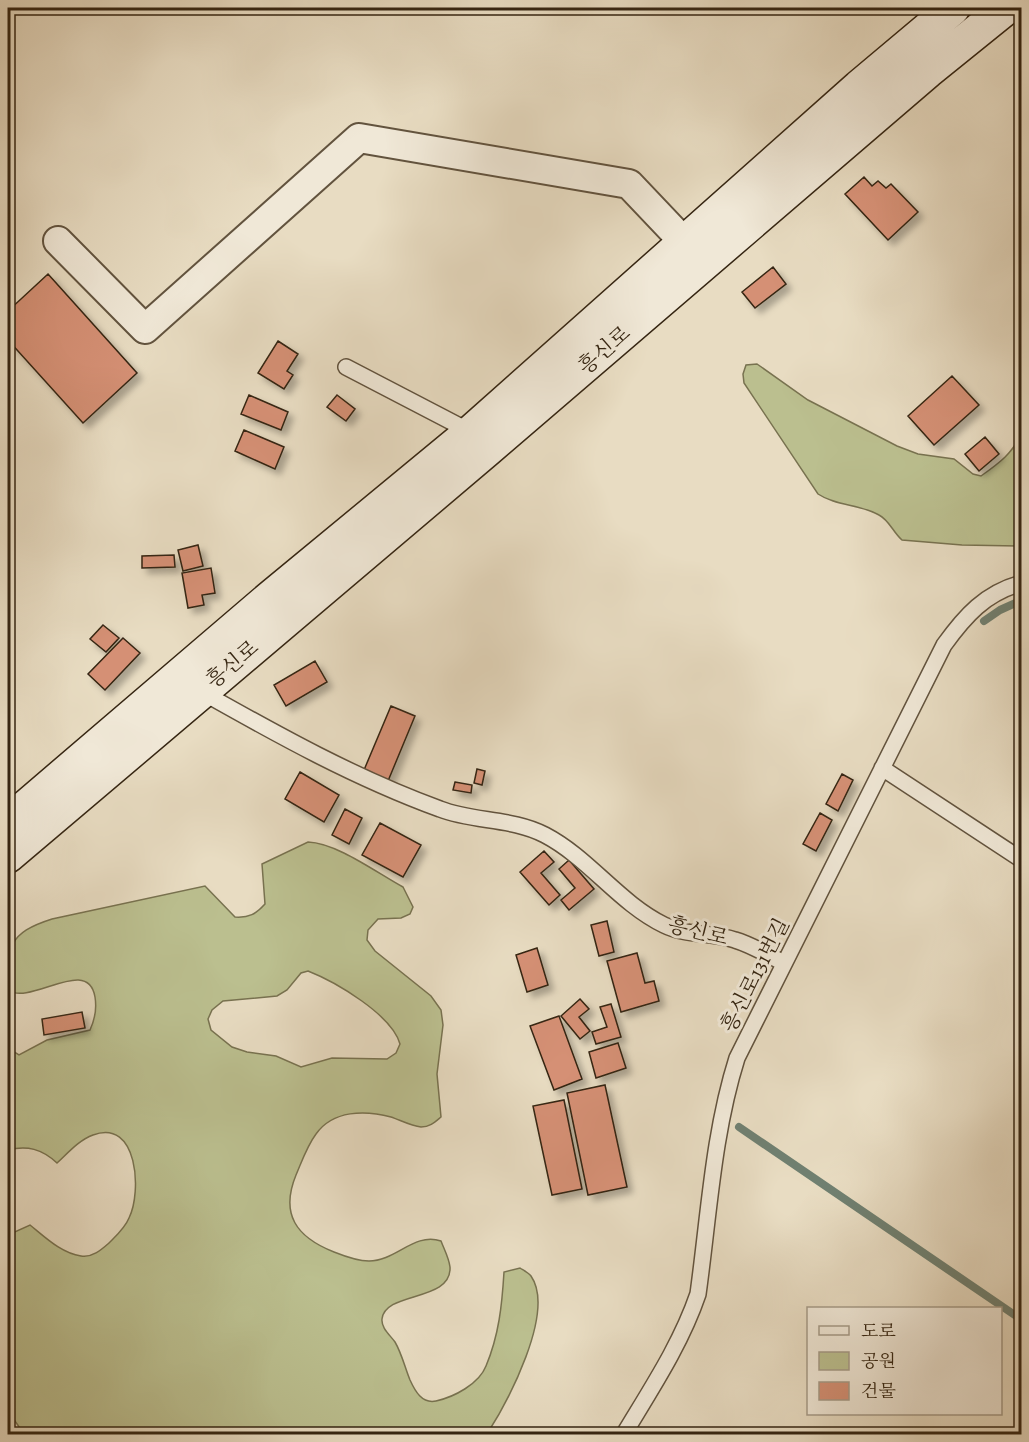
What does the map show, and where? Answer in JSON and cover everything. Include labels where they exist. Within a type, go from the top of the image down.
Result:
[{"type":"main road","name":"흥신로","points":[[8,856],[188,684],[270,597],[471,432],[953,8]]},
{"type":"main road","name":"흥신로","points":[[8,822],[488,449],[928,71],[1006,8]]},
{"type":"street","points":[[58,240],[145,329],[359,138],[629,184],[685,243]]},
{"type":"lane","points":[[346,367],[471,432]]},
{"type":"lane","name":"흥신로131번길","points":[[624,1434],[668,1359],[690,1317],[698,1294],[718,1135],[726,1092],[737,1058],[944,645],[965,616],[986,598],[1022,583]]},
{"type":"lane","name":"흥신로","points":[[188,684],[381,787],[444,811],[477,820],[511,824],[544,834],[574,854],[609,886],[664,925],[736,940],[784,963]]},
{"type":"lane","points":[[882,768],[1022,860]]},
{"type":"green space","points":[[757,364],[808,400],[897,446],[918,454],[954,459],[973,474],[981,476],[1000,462],[1015,446],[1021,432],[1021,546],[962,545],[902,540],[886,520],[872,511],[832,501],[818,494],[744,383],[743,374],[746,365]]},
{"type":"green space","points":[[308,842],[331,847],[344,853],[403,887],[413,907],[410,914],[401,918],[378,919],[368,930],[367,940],[375,951],[431,996],[441,1010],[443,1025],[437,1074],[441,1117],[430,1125],[421,1127],[371,1113],[350,1114],[331,1120],[316,1134],[307,1149],[291,1189],[291,1213],[295,1223],[310,1239],[321,1246],[346,1257],[364,1261],[388,1257],[422,1240],[441,1241],[450,1267],[448,1278],[441,1286],[394,1304],[386,1310],[382,1319],[384,1328],[395,1342],[414,1388],[423,1399],[436,1401],[458,1393],[483,1373],[497,1331],[504,1272],[520,1268],[531,1276],[537,1292],[537,1312],[526,1357],[506,1401],[487,1434],[24,1434],[8,1411],[8,1235],[30,1225],[67,1252],[81,1256],[93,1255],[109,1243],[127,1222],[133,1206],[135,1176],[133,1160],[128,1147],[119,1137],[108,1133],[93,1135],[83,1140],[57,1163],[46,1154],[34,1149],[8,1150],[8,1048],[19,1055],[47,1040],[90,1030],[96,1006],[90,985],[82,980],[30,992],[18,993],[8,990],[8,963],[13,944],[26,930],[52,919],[205,886],[235,917],[248,916],[265,904],[262,864]],"holes":[[[308,971],[362,1001],[386,1022],[400,1044],[396,1053],[387,1059],[332,1058],[301,1067],[276,1056],[247,1052],[232,1047],[211,1030],[208,1019],[212,1010],[223,1001],[277,996],[287,990],[301,973]]]},
{"type":"building","points":[[864,177],[872,186],[878,181],[886,188],[891,184],[918,212],[888,240],[845,194]]},
{"type":"building","points":[[773,267],[786,284],[755,308],[742,292]]},
{"type":"building","points":[[48,274],[137,373],[83,423],[8,340],[8,311]]},
{"type":"building","points":[[278,341],[298,354],[287,371],[293,375],[284,389],[258,373]]},
{"type":"building","points":[[952,376],[979,405],[934,445],[908,416]]},
{"type":"building","points":[[249,395],[288,412],[281,430],[241,414]]},
{"type":"building","points":[[337,395],[355,409],[346,421],[327,407]]},
{"type":"building","points":[[244,430],[284,447],[275,469],[235,451]]},
{"type":"building","points":[[985,437],[999,454],[979,471],[965,454]]},
{"type":"building","points":[[198,545],[203,566],[183,571],[178,550]]},
{"type":"building","points":[[174,555],[175,567],[142,568],[142,556]]},
{"type":"building","points":[[211,568],[215,593],[202,595],[204,605],[188,608],[182,573]]},
{"type":"building","points":[[103,625],[119,638],[106,652],[90,639]]},
{"type":"building","points":[[123,638],[140,653],[105,690],[88,674]]},
{"type":"building","points":[[315,661],[327,682],[286,706],[274,685]]},
{"type":"building","points":[[391,706],[415,716],[388,781],[364,770]]},
{"type":"building","points":[[477,769],[485,771],[482,785],[474,783]]},
{"type":"building","points":[[300,772],[339,795],[324,822],[285,799]]},
{"type":"building","points":[[842,774],[853,780],[838,811],[826,804]]},
{"type":"building","points":[[455,782],[472,785],[471,793],[453,790]]},
{"type":"building","points":[[345,809],[362,818],[349,844],[332,835]]},
{"type":"building","points":[[820,813],[832,820],[816,851],[803,844]]},
{"type":"building","points":[[380,823],[421,845],[403,877],[362,855]]},
{"type":"building","points":[[544,851],[554,862],[541,873],[560,895],[549,905],[520,872]]},
{"type":"building","points":[[569,860],[594,889],[569,910],[561,900],[575,888],[559,869]]},
{"type":"building","points":[[607,921],[614,952],[599,956],[591,925]]},
{"type":"building","points":[[537,948],[548,985],[527,992],[516,955]]},
{"type":"building","points":[[637,953],[645,983],[654,981],[659,1001],[621,1012],[607,961]]},
{"type":"building","points":[[580,999],[589,1009],[579,1017],[590,1031],[580,1039],[561,1016]]},
{"type":"building","points":[[611,1004],[621,1037],[596,1044],[592,1032],[607,1027],[600,1007]]},
{"type":"building","points":[[82,1012],[85,1028],[44,1035],[42,1019]]},
{"type":"building","points":[[559,1016],[582,1079],[554,1090],[530,1026]]},
{"type":"building","points":[[618,1043],[626,1068],[596,1078],[589,1052]]},
{"type":"building","points":[[605,1085],[627,1187],[588,1195],[567,1093]]},
{"type":"building","points":[[564,1100],[582,1189],[552,1195],[533,1106]]},
{"type":"waterway","points":[[984,621],[1000,610],[1022,600]]},
{"type":"waterway","points":[[739,1127],[1022,1320]]}]
